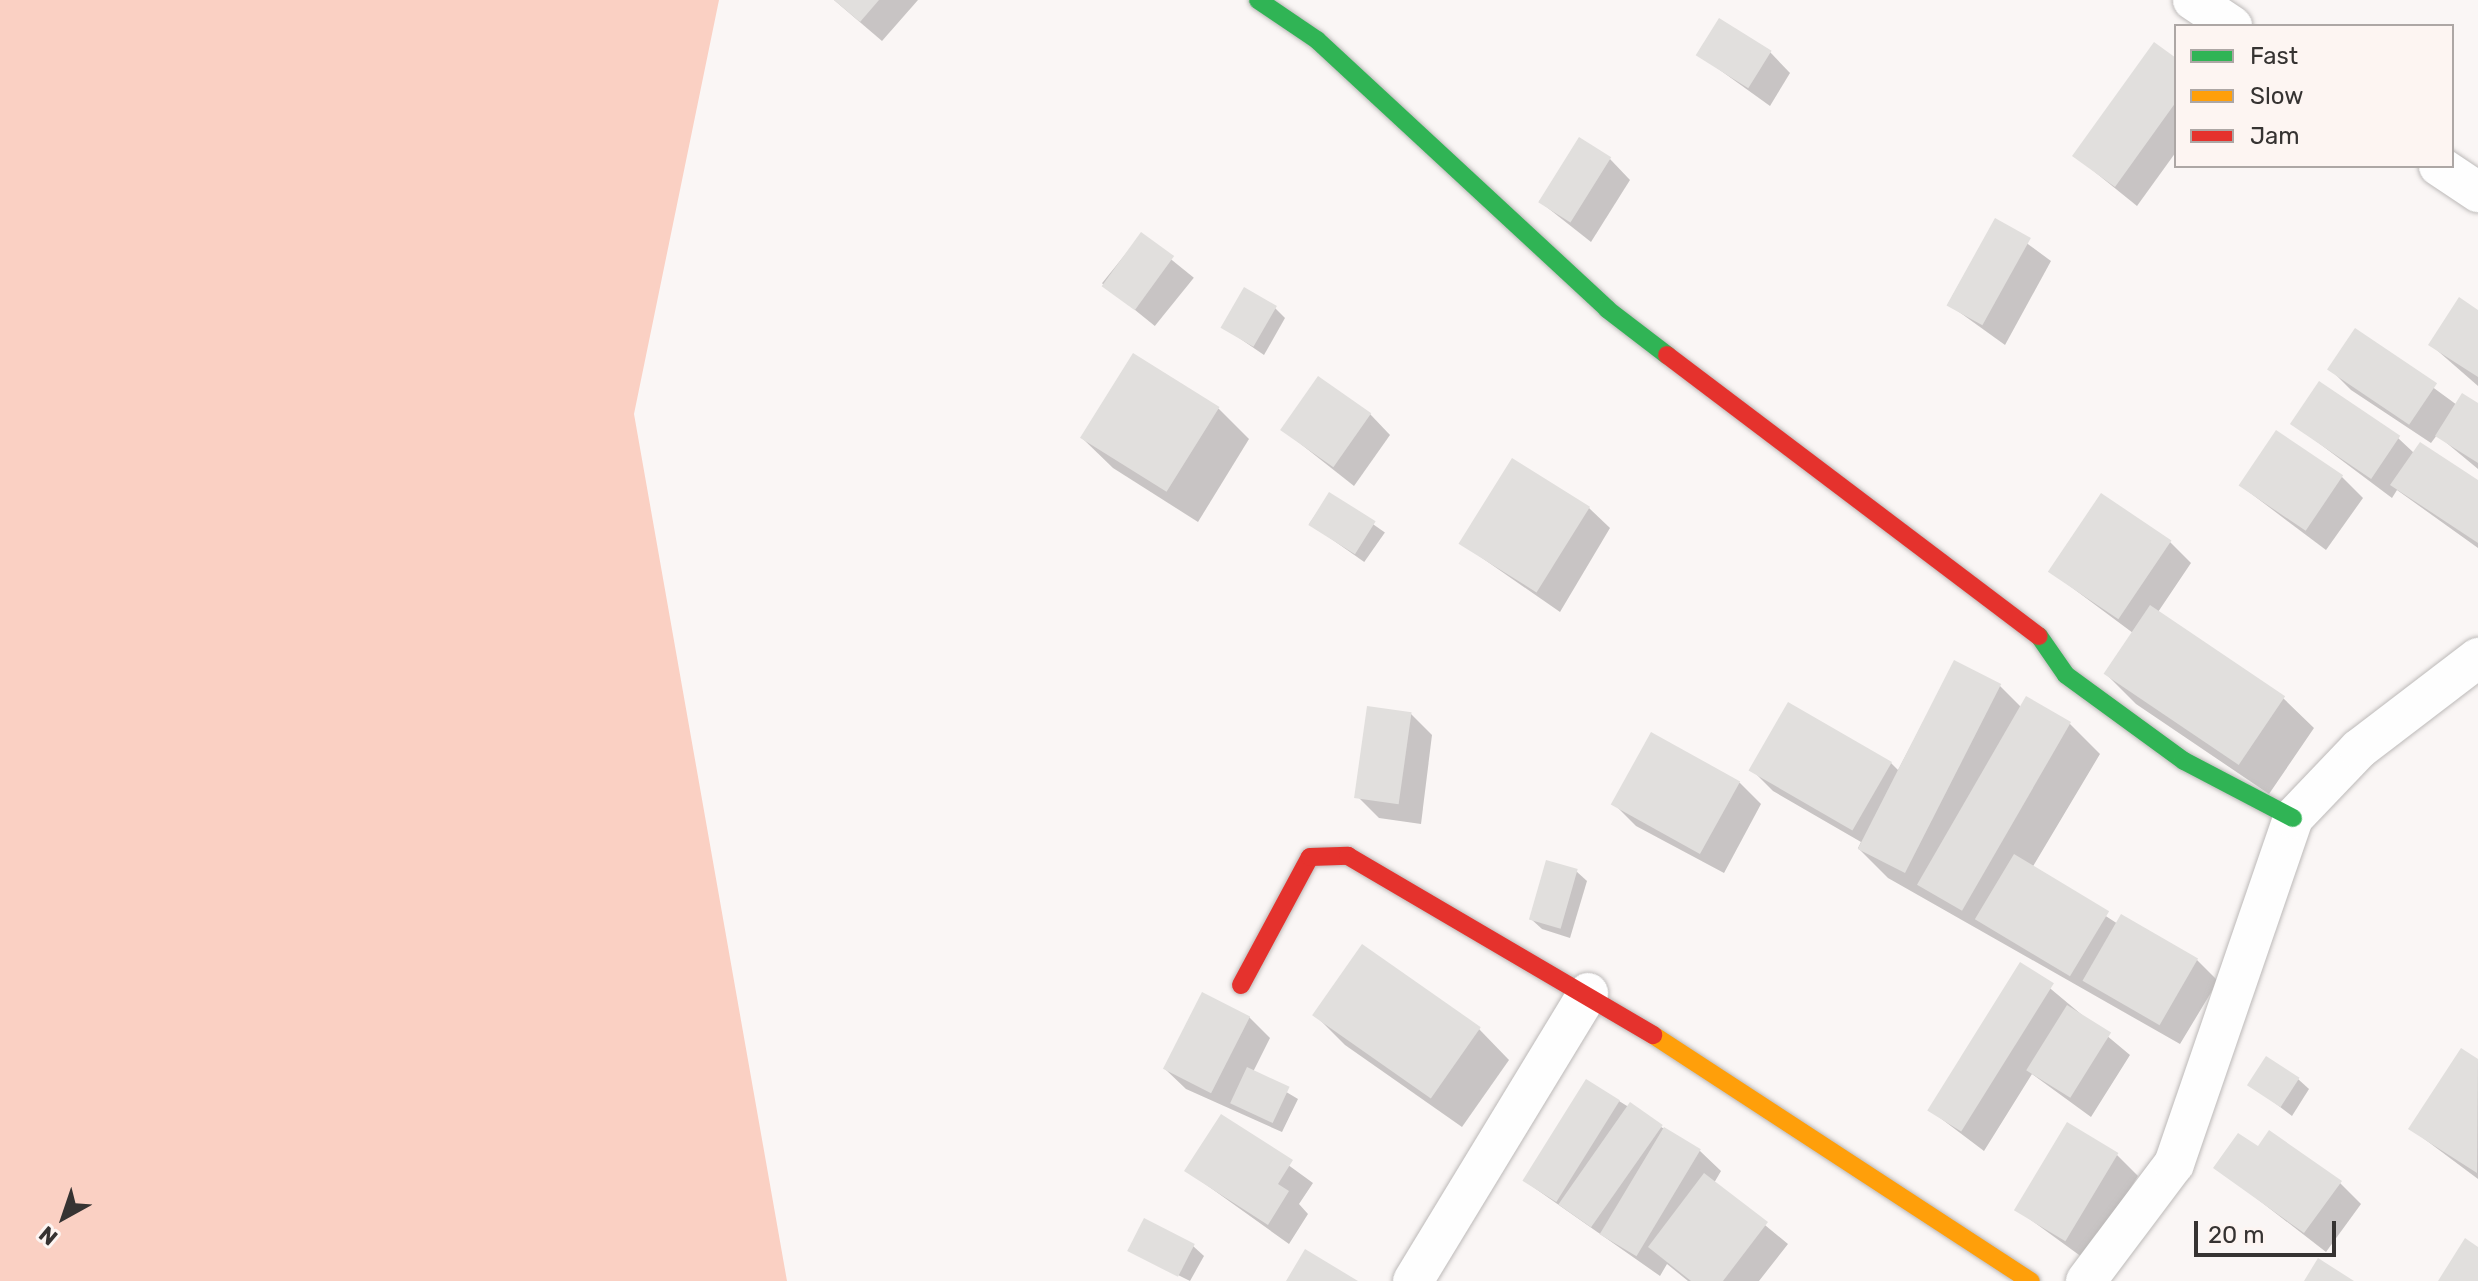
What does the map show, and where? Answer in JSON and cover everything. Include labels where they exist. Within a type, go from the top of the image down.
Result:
[{"type":"street","points":[[1258,0],[1317,40],[1607,309],[2040,637],[2066,675],[2184,761],[2293,818]]},
{"type":"street","points":[[2193,0],[2229,24]]},
{"type":"street","points":[[2442,168],[2478,192]]},
{"type":"street","points":[[2086,1281],[2174,1164],[2293,818],[2359,749],[2478,658]]},
{"type":"street","points":[[1241,985],[1310,857],[1348,856],[1588,993],[2031,1281]]},
{"type":"street","points":[[1413,1281],[1588,993]]},
{"type":"shaded area","points":[[0,0],[719,0],[634,414],[787,1281],[0,1281]]},
{"type":"building","points":[[834,0],[879,0],[860,22]]},
{"type":"building","points":[[1719,18],[1772,51],[1748,88],[1696,55]]},
{"type":"building","points":[[2154,42],[2174,57],[2174,105],[2115,187],[2072,156]]},
{"type":"building","points":[[1579,137],[1611,157],[1570,222],[1538,202]]},
{"type":"building","points":[[1995,218],[2031,238],[1982,325],[1947,305]]},
{"type":"building","points":[[1141,232],[1174,256],[1135,310],[1102,286]]},
{"type":"building","points":[[1244,287],[1277,306],[1253,347],[1220,328]]},
{"type":"building","points":[[2459,297],[2478,310],[2478,377],[2428,345]]},
{"type":"building","points":[[2355,328],[2437,383],[2409,425],[2327,369]]},
{"type":"building","points":[[1133,353],[1220,407],[1167,492],[1080,438]]},
{"type":"building","points":[[1318,376],[1371,413],[1333,467],[1280,430]]},
{"type":"building","points":[[2319,381],[2400,436],[2371,479],[2290,424]]},
{"type":"building","points":[[2462,393],[2478,403],[2478,463],[2435,436]]},
{"type":"building","points":[[2276,430],[2343,475],[2306,531],[2239,486]]},
{"type":"building","points":[[2420,442],[2478,480],[2478,543],[2390,485]]},
{"type":"building","points":[[1512,458],[1590,507],[1536,592],[1458,544]]},
{"type":"building","points":[[1329,492],[1376,521],[1355,554],[1308,525]]},
{"type":"building","points":[[2101,493],[2171,541],[2118,619],[2048,572]]},
{"type":"building","points":[[2150,605],[2285,696],[2239,765],[2104,674]]},
{"type":"building","points":[[1954,660],[2001,684],[1905,873],[1858,849]]},
{"type":"building","points":[[2026,696],[2071,722],[1962,911],[1917,885]]},
{"type":"building","points":[[1788,702],[1892,762],[1852,830],[1748,770]]},
{"type":"building","points":[[1367,706],[1412,712],[1399,804],[1354,798]]},
{"type":"building","points":[[1651,732],[1740,781],[1700,854],[1611,805]]},
{"type":"building","points":[[2014,854],[2109,911],[2070,976],[1975,919]]},
{"type":"building","points":[[1546,860],[1578,869],[1561,929],[1529,920]]},
{"type":"building","points":[[2121,914],[2198,958],[2160,1025],[2082,981]]},
{"type":"building","points":[[1362,944],[1481,1027],[1431,1098],[1312,1015]]},
{"type":"building","points":[[2020,962],[2054,983],[1961,1132],[1927,1110]]},
{"type":"building","points":[[1202,992],[1250,1017],[1211,1093],[1163,1069]]},
{"type":"building","points":[[2067,1005],[2111,1033],[2070,1098],[2026,1070]]},
{"type":"building","points":[[2461,1048],[2478,1059],[2477,1173],[2408,1129]]},
{"type":"building","points":[[2266,1056],[2300,1078],[2280,1107],[2247,1085]]},
{"type":"building","points":[[1247,1067],[1290,1087],[1273,1123],[1230,1103]]},
{"type":"building","points":[[1586,1079],[1620,1100],[1556,1202],[1522,1181]]},
{"type":"building","points":[[1630,1102],[1663,1125],[1591,1227],[1558,1204]]},
{"type":"building","points":[[1221,1114],[1293,1160],[1278,1184],[1289,1191],[1268,1225],[1184,1171]]},
{"type":"building","points":[[2067,1122],[2118,1153],[2065,1241],[2014,1210]]},
{"type":"building","points":[[1664,1127],[1701,1149],[1636,1256],[1600,1234]]},
{"type":"building","points":[[2269,1130],[2342,1181],[2304,1233],[2213,1168],[2238,1133],[2258,1146]]},
{"type":"building","points":[[1704,1173],[1768,1222],[1723,1281],[1691,1281],[1648,1247]]},
{"type":"building","points":[[1144,1218],[1195,1244],[1178,1277],[1127,1251]]},
{"type":"building","points":[[2465,1238],[2478,1247],[2478,1281],[2438,1281]]},
{"type":"building","points":[[1305,1249],[1358,1281],[1286,1281]]},
{"type":"building","points":[[2318,1258],[2354,1281],[2304,1281]]},
{"type":"traffic: fast","points":[[1258,0],[1317,40],[1607,309],[1667,355]]},
{"type":"traffic: fast","points":[[2039,636],[2066,675],[2184,761],[2293,818]]},
{"type":"traffic: slow","points":[[1653,1035],[2031,1281]]},
{"type":"traffic: jam","points":[[1667,355],[2039,636]]},
{"type":"traffic: jam","points":[[1241,985],[1310,857],[1348,856],[1653,1035]]}]
